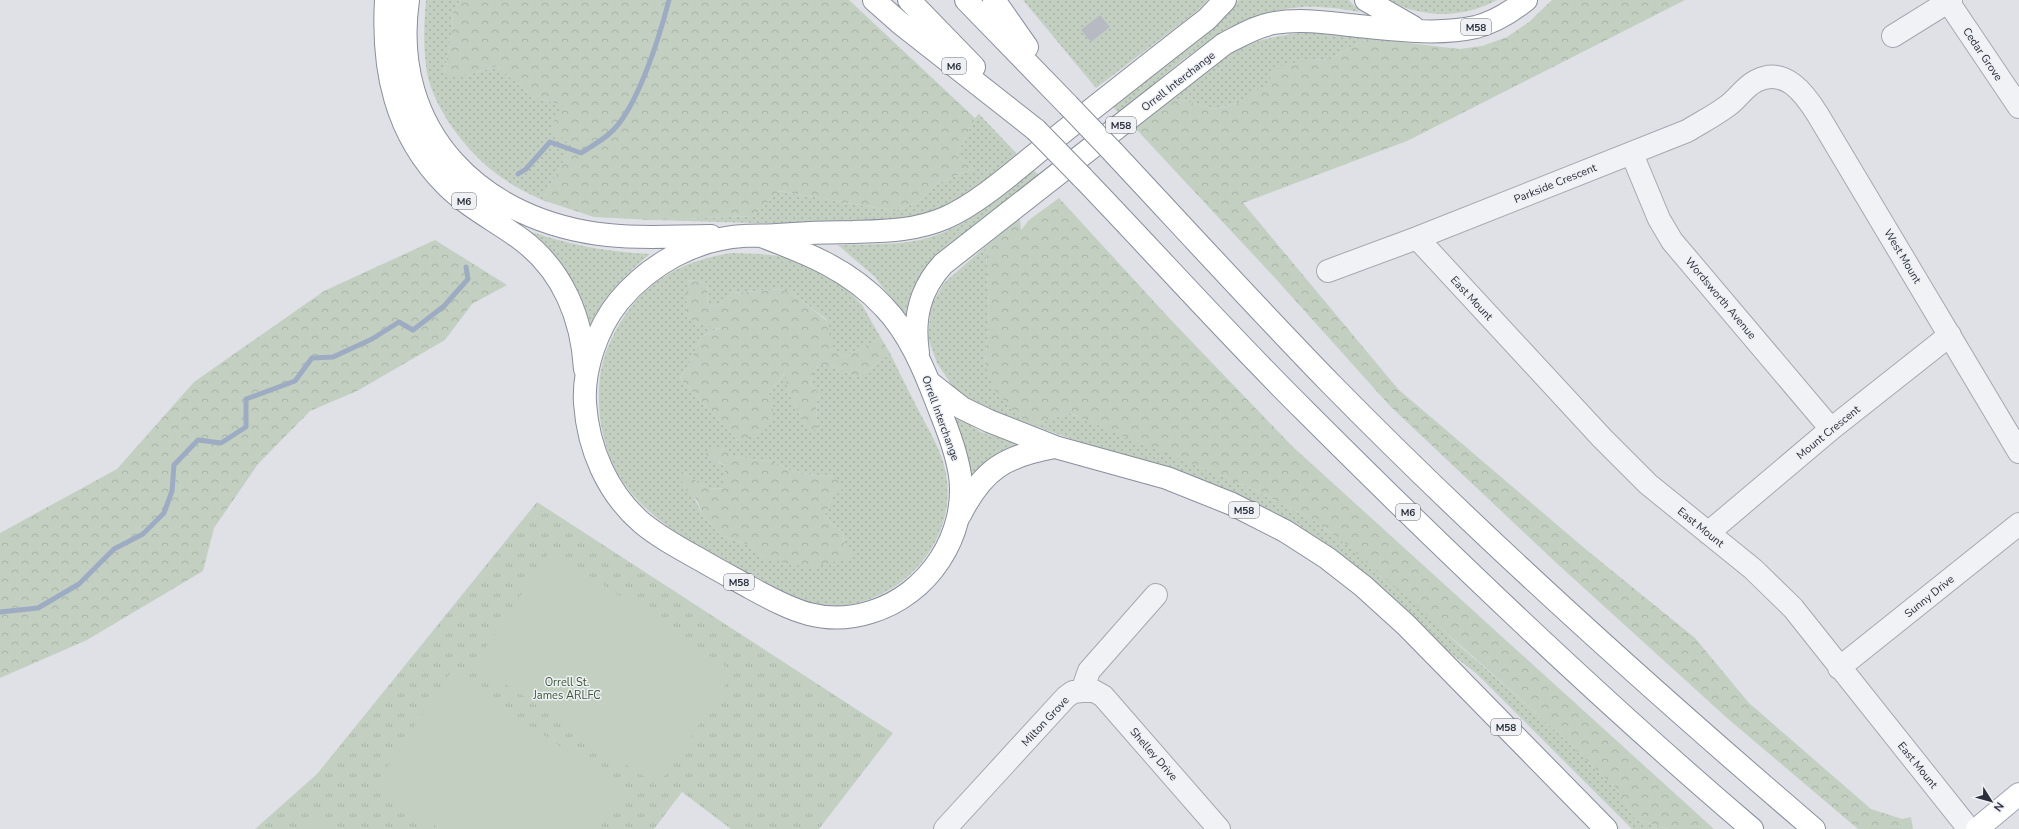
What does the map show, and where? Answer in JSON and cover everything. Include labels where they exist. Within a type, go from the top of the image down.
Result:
[{"type":"main road","name":"M6","points":[[386,0],[385,52],[390,80],[396,104],[416,145],[429,166],[455,194],[522,240],[545,261],[566,293],[576,314],[584,354],[585,376]]},
{"type":"main road","name":"M6","points":[[408,0],[405,44],[409,76],[418,104],[429,128],[442,150],[463,173],[506,205],[528,216],[566,227],[608,235],[751,236]]},
{"type":"main road","name":"M6","points":[[874,0],[900,23],[1036,130]]},
{"type":"main road","name":"M6","points":[[909,0],[1082,177],[1304,411],[1479,582],[1670,759],[1752,829]]},
{"type":"main road","points":[[966,0],[1113,152],[1331,384],[1422,473],[1697,729],[1814,829]]},
{"type":"main road","points":[[994,0],[1068,105]]},
{"type":"main road","name":"Orrell Interchange","points":[[751,236],[806,252],[835,267],[857,282],[892,316],[907,338],[920,362],[929,382],[956,456],[961,490],[959,516],[938,564],[917,587],[890,605],[868,613],[839,618],[813,616],[786,607],[663,538],[643,523],[628,509],[605,477],[592,444],[586,416],[585,376],[604,325],[614,307],[630,288],[648,272],[676,254],[705,243],[751,236],[905,229],[934,223],[961,210],[1014,171],[1207,19],[1225,0]]},
{"type":"main road","points":[[1366,0],[1419,30]]},
{"type":"main road","name":"Orrell Interchange","points":[[920,362],[916,335],[916,313],[924,291],[930,280],[943,264],[1224,44],[1252,30],[1273,23],[1301,20],[1419,30],[1477,27],[1512,11],[1526,0]]},
{"type":"main road","name":"M58","points":[[929,382],[948,398],[976,415],[1055,447],[1167,478],[1232,504],[1285,532],[1327,558],[1363,586],[1406,625],[1606,829]]},
{"type":"main road","name":"M58","points":[[959,516],[970,496],[987,475],[1001,464],[1026,452],[1055,447]]},
{"type":"main road","points":[[1977,829],[2019,794]]},
{"type":"street","points":[[1893,36],[1948,1]]},
{"type":"street","name":"Cedar Grove","points":[[1948,1],[2019,107]]},
{"type":"street","name":"Parkside Crescent","points":[[1328,271],[1417,238],[1687,131],[1728,106],[1756,81],[1771,78]]},
{"type":"street","name":"West Mount","points":[[1771,78],[1790,81],[1804,93],[2019,452]]},
{"type":"street","name":"Wordsworth Avenue","points":[[1632,154],[1659,219],[1672,241],[1831,429]]},
{"type":"street","name":"East Mount","points":[[1417,238],[1648,484],[1753,569],[1794,608],[1840,668],[1970,829]]},
{"type":"street","name":"Mount Crescent","points":[[1708,532],[1831,429],[1950,335]]},
{"type":"street","name":"Sunny Drive","points":[[1840,668],[2019,524]]},
{"type":"street","name":"Milton Grove","points":[[945,829],[1066,697],[1073,692],[1082,691],[1089,671],[1156,595]]},
{"type":"street","name":"Shelley Drive","points":[[1082,691],[1094,691],[1103,696],[1219,829]]},
{"type":"green space","points":[[426,0],[461,0],[453,10],[452,34],[444,75],[468,75],[497,66],[533,97],[562,105],[572,146],[542,200],[515,186],[481,161],[457,134],[438,104],[431,88],[427,73],[424,36]]},
{"type":"green space","points":[[461,0],[849,0],[975,118],[956,156],[974,169],[938,183],[918,202],[894,211],[779,191],[754,216],[652,220],[594,217],[542,200],[572,146],[550,129],[562,105],[533,97],[497,66],[468,75],[444,75],[452,34],[453,10]]},
{"type":"green space","points":[[1023,0],[1208,0],[1195,13],[1096,88]]},
{"type":"green space","points":[[1239,0],[1349,0],[1360,12],[1325,7],[1303,7],[1276,11],[1250,19],[1226,31],[1204,45],[1182,61],[1119,113],[1113,107],[1212,29]]},
{"type":"green space","points":[[1387,0],[1497,0],[1470,11],[1442,14],[1414,10]]},
{"type":"green space","points":[[1552,0],[1685,0],[1407,141],[1243,203],[1398,389],[1583,547],[1695,638],[1749,703],[1871,809],[1902,819],[1911,817],[1913,829],[1858,829],[1727,718],[1552,559],[1390,406],[1275,278],[1135,128],[1174,98],[1214,109],[1238,103],[1270,82],[1270,73],[1285,64],[1331,59],[1369,38],[1459,49],[1482,46],[1507,37],[1529,22]]},
{"type":"green space","points":[[1308,32],[1369,38],[1331,59],[1311,60],[1238,103],[1214,109],[1174,98],[1216,64],[1240,49],[1268,38]]},
{"type":"green space","points":[[979,114],[1019,156],[954,202],[932,213],[867,226],[652,220],[754,216],[779,191],[894,211],[918,202],[938,183],[974,169],[956,156],[975,118]]},
{"type":"green space","points":[[1033,170],[1039,175],[929,263],[913,289],[905,318],[875,277],[838,245],[908,242],[943,232],[975,215]]},
{"type":"green space","points":[[1059,198],[1170,319],[1293,447],[1714,829],[1668,829],[1635,819],[1616,788],[1544,720],[1349,546],[1308,517],[1244,485],[1117,434],[1070,413],[1032,425],[1017,415],[994,389],[985,365],[989,311],[986,246],[1020,218],[1021,230],[1029,220]]},
{"type":"green space","points":[[523,229],[570,243],[602,249],[650,254],[631,270],[616,286],[590,325],[580,296],[566,271],[547,248]]},
{"type":"green space","points":[[435,240],[507,285],[472,304],[445,340],[357,391],[310,411],[258,464],[214,528],[203,571],[87,640],[0,678],[0,533],[117,469],[194,382],[324,291]]},
{"type":"green space","points":[[986,246],[989,311],[985,365],[1032,425],[993,415],[973,405],[953,387],[937,363],[928,338],[931,306],[944,283]]},
{"type":"green space","points":[[731,253],[791,257],[843,285],[862,305],[881,338],[846,356],[831,347],[826,319],[800,299],[782,289],[732,293],[719,306],[708,305],[707,283],[688,280],[686,316],[697,324],[721,327],[701,337],[688,367],[680,378],[739,442],[773,410],[768,396],[786,371],[788,392],[804,422],[818,426],[816,409],[819,393],[810,383],[814,370],[821,365],[835,367],[856,377],[865,373],[890,353],[933,437],[939,452],[946,474],[948,498],[943,521],[935,543],[921,562],[905,579],[885,592],[863,602],[839,606],[814,604],[790,595],[695,544],[672,529],[651,513],[633,494],[618,473],[607,448],[599,408],[601,368],[607,349],[621,321],[632,305],[645,292],[659,280],[675,271],[692,263]],"holes":[[[727,453],[735,457],[774,462],[789,470],[820,476],[834,475],[832,498],[825,515],[832,525],[842,531],[845,547],[763,558],[749,545],[721,536],[702,514],[682,471],[708,489],[725,488],[725,466],[717,462]]]},
{"type":"green space","points":[[687,280],[707,283],[708,305],[719,306],[732,293],[782,289],[800,299],[826,320],[832,347],[846,356],[881,338],[890,353],[865,373],[856,377],[835,367],[822,365],[814,370],[810,383],[819,393],[816,409],[818,426],[813,431],[804,422],[788,392],[785,372],[768,396],[773,411],[769,422],[760,431],[739,442],[680,378],[688,367],[701,337],[720,328],[697,324],[686,316]]},
{"type":"green space","points":[[946,406],[981,432],[1022,445],[971,481],[968,461],[962,443]]},
{"type":"green space","points":[[1069,413],[1244,485],[1308,517],[1349,546],[1400,589],[1461,647],[1544,720],[1616,788],[1635,819],[1668,829],[1632,829],[1478,675],[1434,640],[1350,566],[1108,452],[1032,425]]},
{"type":"green space","points":[[718,446],[735,457],[774,462],[789,470],[820,476],[834,475],[843,489],[832,498],[825,515],[832,525],[842,531],[845,547],[854,557],[809,568],[763,558],[749,545],[721,536],[702,514],[697,500],[686,489],[677,472],[682,471],[708,489],[725,488],[725,466],[705,454]]},
{"type":"green space","name":"Orrell St. James ARLFC","points":[[537,502],[893,733],[819,829],[731,829],[682,792],[654,829],[255,829],[317,774]]},
{"type":"green space","points":[[551,550],[734,672],[658,786],[475,664]]},
{"type":"green space","points":[[451,672],[625,790],[599,829],[440,829],[375,785]]},
{"type":"green space","points":[[317,818],[330,829],[308,829]]},
{"type":"building","points":[[1100,15],[1110,27],[1091,42],[1081,30]]},
{"type":"waterway","points":[[518,174],[526,169],[550,142],[581,153],[606,137],[619,123],[629,108],[646,72],[669,0]]},
{"type":"waterway","points":[[0,612],[38,608],[79,584],[114,549],[143,534],[164,513],[172,491],[174,465],[198,440],[221,443],[246,427],[246,399],[295,381],[312,358],[333,357],[372,339],[399,322],[413,330],[444,306],[468,279],[466,267]]}]
